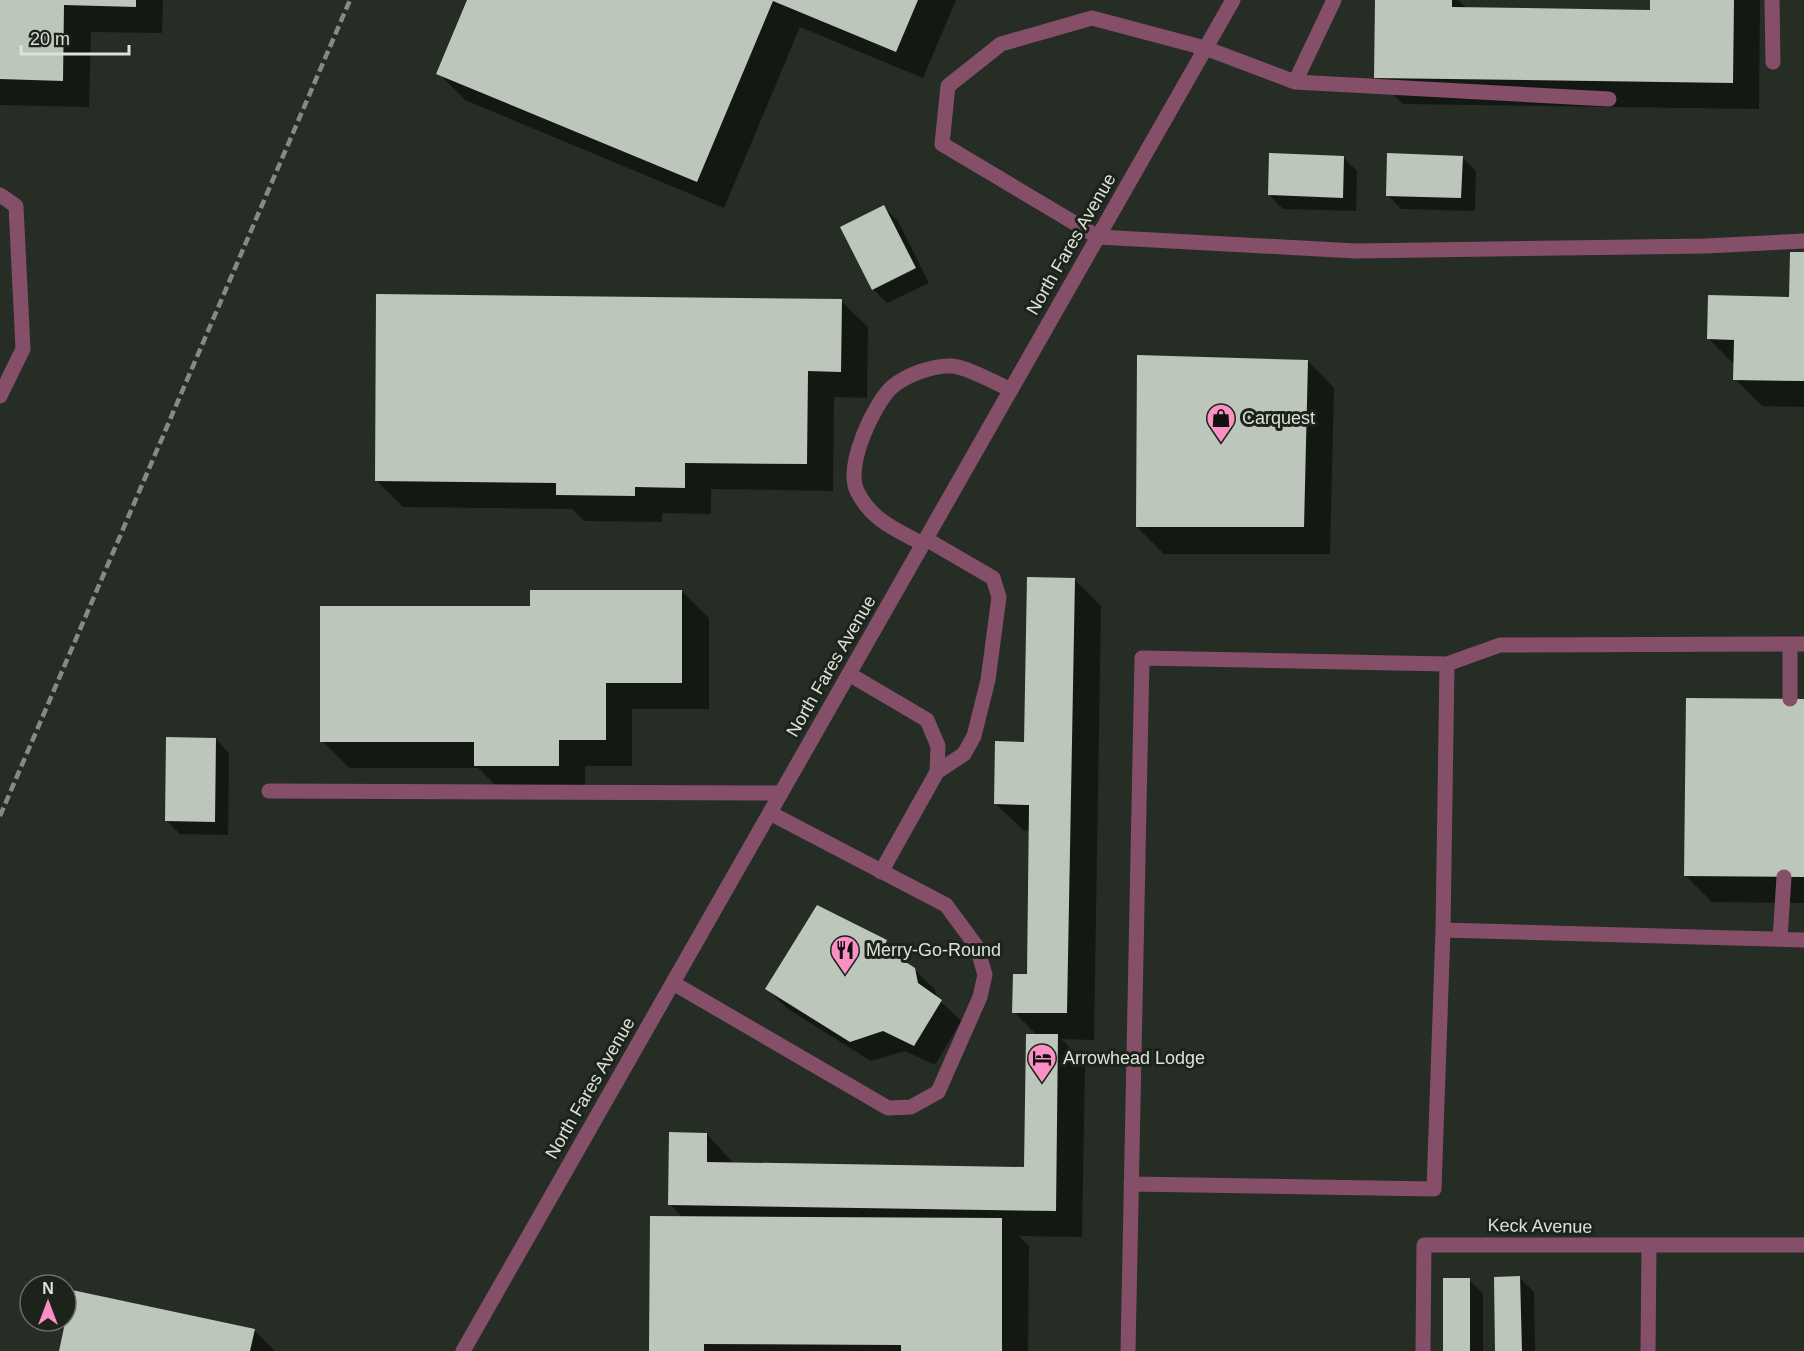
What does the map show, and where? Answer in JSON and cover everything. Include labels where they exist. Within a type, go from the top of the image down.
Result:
[{"type":"street","name":"North Fares Avenue","points":[[469,1349],[780,793],[1233,0]]},
{"type":"street","points":[[1295,82],[1334,0]]},
{"type":"street","points":[[1772,0],[1773,62]]},
{"type":"street","points":[[1609,99],[1295,82],[1205,48],[1092,18],[1001,44],[948,86],[942,144],[1098,237],[1356,251],[1706,246],[1804,241]]},
{"type":"street","points":[[0,195],[16,206],[23,349],[0,396]]},
{"type":"street","points":[[882,872],[938,772],[964,754],[974,736],[988,680],[999,597],[993,578],[875,518],[856,489],[856,454],[873,414],[892,387],[922,371],[953,366],[1011,390]]},
{"type":"street","points":[[1128,1351],[1142,658],[1447,664],[1500,645],[1797,644],[1790,699]]},
{"type":"street","points":[[1131,1184],[1434,1189],[1443,930],[1447,664]]},
{"type":"street","points":[[849,674],[927,720],[938,746],[938,772]]},
{"type":"street","points":[[269,791],[780,793]]},
{"type":"street","points":[[673,983],[888,1108],[911,1107],[938,1092],[980,997],[985,975],[977,947],[946,906],[770,813]]},
{"type":"street","points":[[1780,939],[1784,877]]},
{"type":"street","points":[[1443,930],[1804,940]]},
{"type":"street","name":"Keck Avenue","points":[[1423,1351],[1424,1245],[1649,1247],[1804,1245]]},
{"type":"street","points":[[1648,1351],[1649,1247]]},
{"type":"building","points":[[0,0],[136,0],[136,7],[64,5],[63,81],[0,79]]},
{"type":"building","points":[[467,0],[918,0],[896,52],[773,1],[697,182],[436,74]]},
{"type":"building","points":[[1375,0],[1452,0],[1452,7],[1650,10],[1650,0],[1734,0],[1733,83],[1374,78]]},
{"type":"building","points":[[1269,153],[1344,156],[1343,198],[1268,195]]},
{"type":"building","points":[[1387,153],[1463,156],[1461,198],[1386,196]]},
{"type":"building","points":[[884,205],[916,268],[872,290],[840,227]]},
{"type":"building","points":[[1790,252],[1804,252],[1804,381],[1733,380],[1734,340],[1707,339],[1708,295],[1789,297]]},
{"type":"building","points":[[376,294],[842,299],[841,372],[808,371],[807,464],[685,463],[685,488],[635,487],[635,496],[556,495],[556,483],[375,481]]},
{"type":"building","name":"Carquest","points":[[1137,355],[1308,360],[1304,527],[1136,527]]},
{"type":"building","points":[[1027,577],[1075,578],[1067,1013],[1012,1013],[1013,974],[1027,974],[1029,805],[994,804],[995,741],[1024,742]]},
{"type":"building","points":[[530,590],[682,590],[682,683],[606,683],[606,740],[559,740],[559,766],[474,766],[474,742],[320,742],[320,606],[530,606]]},
{"type":"building","points":[[1686,698],[1804,699],[1804,877],[1684,876]]},
{"type":"building","points":[[166,737],[216,738],[215,822],[165,821]]},
{"type":"building","name":"Merry-Go-Round","points":[[817,905],[887,940],[884,948],[915,968],[918,983],[942,1000],[914,1046],[883,1031],[850,1042],[765,989]]},
{"type":"building","name":"Arrowhead Lodge","points":[[1026,1034],[1058,1034],[1056,1211],[668,1205],[669,1132],[707,1133],[707,1162],[1024,1167]]},
{"type":"building","points":[[650,1216],[1002,1218],[1002,1351],[901,1351],[901,1345],[704,1344],[704,1351],[649,1351]]},
{"type":"building","points":[[1520,1276],[1522,1351],[1495,1351],[1494,1277]]},
{"type":"building","points":[[1443,1278],[1470,1278],[1470,1351],[1443,1351]]},
{"type":"building","points":[[78,1291],[255,1329],[250,1351],[59,1351],[63,1333],[78,1333]]},
{"type":"railway","points":[[0,816],[350,0]]},
{"type":"place","name":"Carquest","points":[[1221,444]]},
{"type":"place","name":"Merry-Go-Round","points":[[845,976]]},
{"type":"place","name":"Arrowhead Lodge","points":[[1042,1084]]}]
